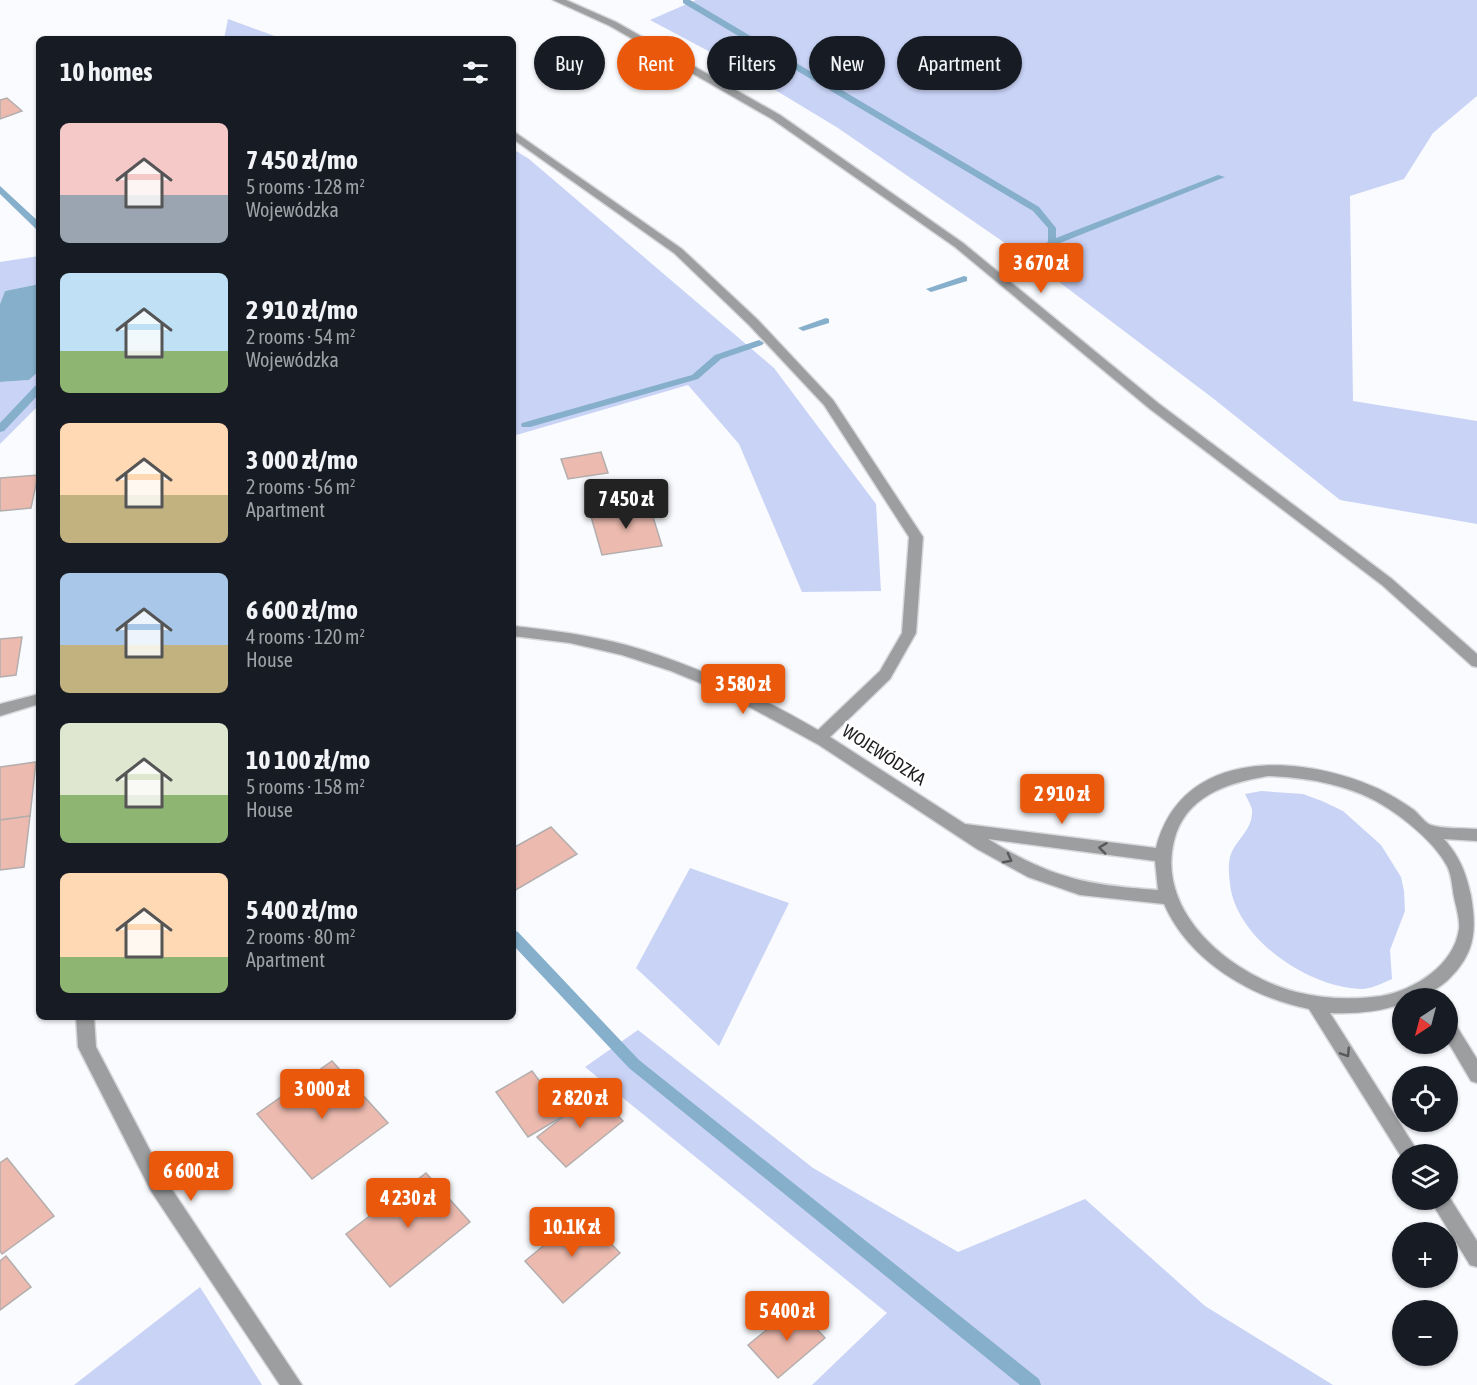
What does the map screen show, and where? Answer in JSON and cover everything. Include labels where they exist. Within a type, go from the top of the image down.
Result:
[{"type":"street","points":[[558,0],[613,24],[776,117],[959,245],[1154,406],[1387,582],[1477,662]]},
{"type":"street","points":[[516,136],[678,251],[753,322],[829,403],[916,537],[909,633],[885,675],[820,737]]},
{"type":"street","name":"WOJEWÓDZKA","points":[[516,631],[594,641],[663,661],[725,687],[820,737],[920,802],[958,830],[1008,860],[1054,880],[1116,893],[1169,898]]},
{"type":"street","points":[[0,710],[36,700]]},
{"type":"street","points":[[1392,1001],[1374,1006],[1345,1007],[1315,1004],[1266,990],[1223,965],[1190,933],[1169,898],[1162,876],[1161,855],[1169,826],[1187,802],[1213,784],[1239,775],[1268,770],[1299,770],[1346,781],[1391,802],[1428,831],[1455,868],[1472,917],[1459,953],[1432,988]]},
{"type":"street","name":"WOJEWÓDZKA","points":[[958,830],[1161,855]]},
{"type":"street","points":[[1428,831],[1477,835]]},
{"type":"street","points":[[1315,1004],[1404,1144]]},
{"type":"street","points":[[85,1020],[87,1047],[158,1185],[292,1385]]},
{"type":"street","points":[[1458,1044],[1477,1075]]},
{"type":"street","points":[[1446,1210],[1477,1258]]},
{"type":"shaded area","points":[[696,0],[1477,0],[1477,96],[1433,133],[1404,179],[1350,196],[1353,401],[1477,421],[1477,524],[1340,500],[1214,399],[1034,263],[838,128],[775,90],[797,90],[797,36],[707,36],[707,50],[695,44],[695,36],[680,36],[650,20]]},
{"type":"shaded area","points":[[228,19],[275,36],[225,36]]},
{"type":"shaded area","points":[[516,151],[529,159],[774,368],[876,504],[881,591],[802,592],[739,444],[688,385],[516,435]]},
{"type":"shaded area","points":[[36,256],[36,285],[5,291],[0,304],[0,262]]},
{"type":"shaded area","points":[[36,285],[36,374],[29,380],[0,382],[0,304],[5,291]]},
{"type":"shaded area","points":[[36,374],[36,408],[0,444],[0,382],[29,380]]},
{"type":"shaded area","points":[[1261,791],[1303,794],[1322,801],[1343,811],[1381,845],[1401,877],[1404,891],[1405,911],[1390,950],[1392,979],[1361,989],[1319,980],[1278,957],[1260,941],[1246,923],[1235,904],[1230,884],[1229,860],[1252,818],[1252,809],[1245,794]]},
{"type":"shaded area","points":[[690,868],[789,903],[719,1046],[636,968]]},
{"type":"shaded area","points":[[638,1030],[813,1168],[958,1252],[1085,1199],[1205,1306],[1333,1385],[812,1385],[887,1313],[585,1067]]},
{"type":"shaded area","points":[[200,1287],[262,1385],[74,1385]]},
{"type":"building","points":[[7,98],[22,111],[0,119],[0,100]]},
{"type":"building","points":[[601,452],[608,473],[568,479],[561,459]]},
{"type":"building","points":[[36,475],[31,508],[0,511],[0,478]]},
{"type":"building","points":[[649,504],[662,546],[602,555],[590,513]]},
{"type":"building","points":[[22,637],[16,675],[0,677],[0,639]]},
{"type":"building","points":[[36,762],[30,816],[0,820],[0,767]]},
{"type":"building","points":[[30,816],[24,867],[0,870],[0,820]]},
{"type":"building","points":[[551,827],[577,854],[516,890],[516,846]]},
{"type":"building","points":[[332,1061],[388,1123],[312,1179],[257,1114]]},
{"type":"building","points":[[532,1071],[565,1115],[528,1137],[496,1092]]},
{"type":"building","points":[[595,1092],[623,1121],[566,1167],[537,1137]]},
{"type":"building","points":[[7,1158],[54,1216],[2,1254],[0,1251],[0,1163]]},
{"type":"building","points":[[426,1173],[470,1222],[390,1287],[346,1234]]},
{"type":"building","points":[[582,1214],[620,1253],[563,1303],[525,1261]]},
{"type":"building","points":[[6,1256],[31,1287],[0,1310],[0,1261]]},
{"type":"building","points":[[796,1306],[825,1338],[778,1378],[748,1345]]},
{"type":"waterway","points":[[686,1],[1036,209],[1052,228],[1052,243]]},
{"type":"waterway","points":[[1052,243],[1221,177]]},
{"type":"waterway","points":[[0,189],[36,224]]},
{"type":"waterway","points":[[1009,264],[1052,243]]},
{"type":"waterway","points":[[931,289],[964,279]]},
{"type":"waterway","points":[[803,328],[826,321]]},
{"type":"waterway","points":[[526,425],[695,377],[718,357],[759,343]]},
{"type":"waterway","points":[[0,429],[36,391]]},
{"type":"waterway","points":[[516,939],[634,1064],[1033,1385]]}]
